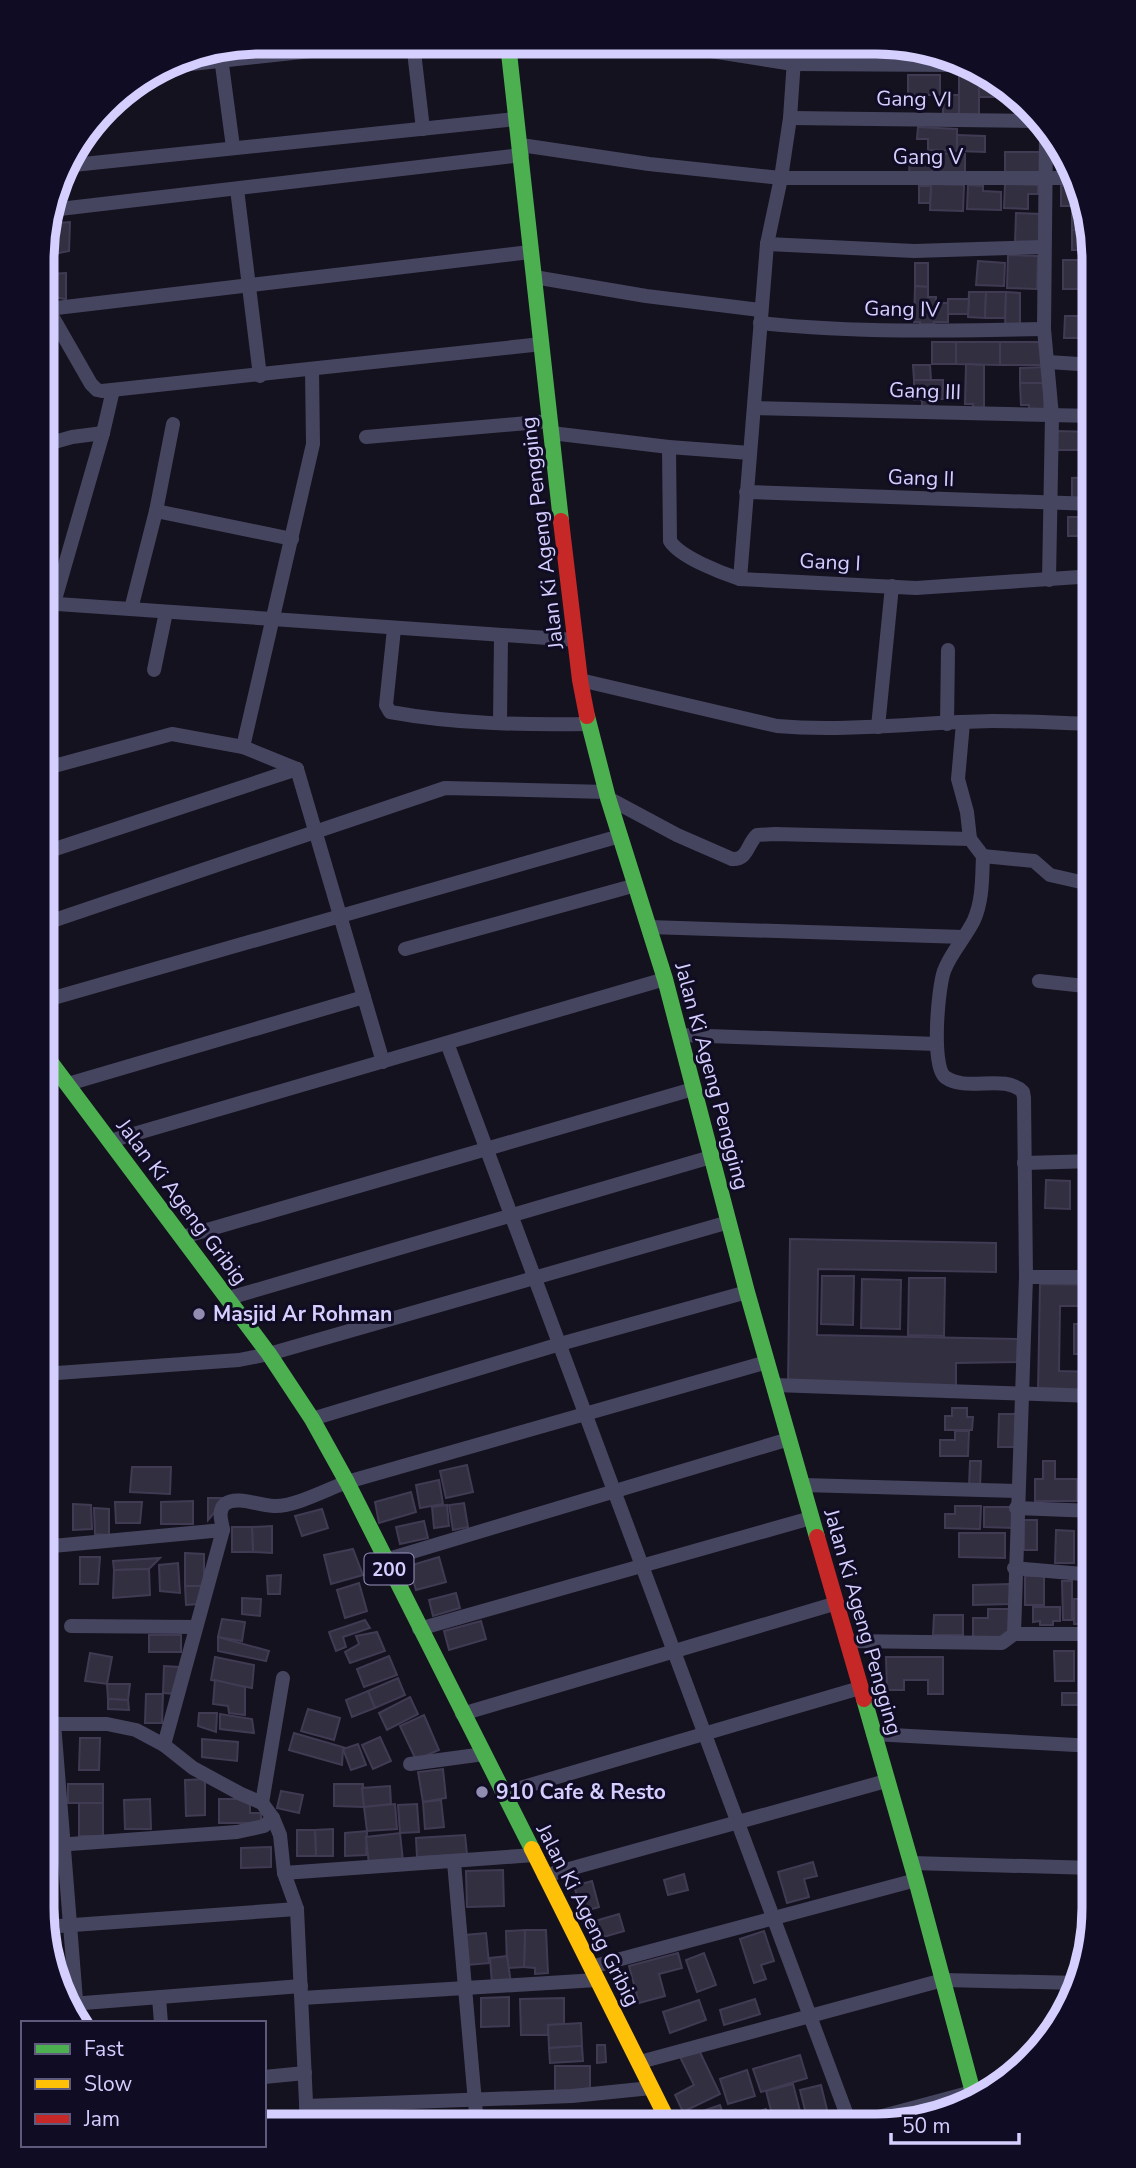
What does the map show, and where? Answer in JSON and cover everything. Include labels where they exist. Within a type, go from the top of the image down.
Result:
[{"type":"street","points":[[414,54],[423,129]]},
{"type":"street","name":"Jalan Ki Ageng Pengging","points":[[509,54],[580,680],[589,724],[620,836],[665,979],[747,1292],[916,1880],[972,2090]]},
{"type":"street","points":[[727,54],[793,65],[942,65]]},
{"type":"street","points":[[740,579],[766,244],[781,178],[790,118],[794,54]]},
{"type":"street","points":[[221,58],[233,147]]},
{"type":"street","name":"Gang VI","points":[[790,118],[1028,121]]},
{"type":"street","points":[[78,164],[516,119]]},
{"type":"street","points":[[1046,145],[1044,329],[1052,416],[1049,580]]},
{"type":"street","name":"Gang V","points":[[61,208],[237,189],[522,150],[781,178],[1064,177]]},
{"type":"street","points":[[237,189],[260,376]]},
{"type":"street","points":[[766,244],[914,251],[1044,247]]},
{"type":"street","points":[[54,305],[250,287],[530,252]]},
{"type":"street","name":"Gang IV","points":[[534,277],[760,316],[808,328],[905,332],[1044,329]]},
{"type":"street","points":[[54,320],[97,390],[260,376],[542,344]]},
{"type":"street","points":[[1048,362],[1082,364]]},
{"type":"street","points":[[243,747],[313,444],[312,369]]},
{"type":"street","points":[[54,587],[103,433],[113,390]]},
{"type":"street","name":"Gang III","points":[[754,408],[1082,416]]},
{"type":"street","points":[[131,609],[156,510],[173,424]]},
{"type":"street","points":[[366,437],[550,427],[669,447],[750,453]]},
{"type":"street","points":[[54,442],[103,433]]},
{"type":"street","name":"Gang I","points":[[669,447],[670,541],[678,550],[722,574],[740,579],[892,586],[960,586],[1082,577]]},
{"type":"street","name":"Gang II","points":[[746,492],[1082,504]]},
{"type":"street","points":[[156,510],[292,539]]},
{"type":"street","points":[[878,727],[892,586]]},
{"type":"street","points":[[54,603],[576,640]]},
{"type":"street","points":[[154,670],[166,612]]},
{"type":"street","points":[[394,629],[386,705],[390,712],[428,719],[589,724]]},
{"type":"street","points":[[500,723],[501,636]]},
{"type":"street","points":[[947,723],[948,650]]},
{"type":"street","points":[[580,680],[777,726],[1082,724]]},
{"type":"street","points":[[963,723],[958,779],[967,812],[970,839],[983,856],[979,902],[974,919],[944,972],[937,1044],[940,1067],[946,1077],[960,1082],[1012,1085],[1023,1092],[1026,1277],[1016,1508],[1014,1634]]},
{"type":"street","points":[[54,766],[165,734],[243,747],[297,769]]},
{"type":"street","points":[[297,769],[383,1062]]},
{"type":"street","points":[[54,849],[297,769]]},
{"type":"street","points":[[54,920],[445,788],[608,795],[677,835],[732,859],[742,858],[753,839],[762,834],[970,839]]},
{"type":"street","points":[[54,998],[620,836]]},
{"type":"street","points":[[983,856],[1034,861],[1050,875],[1082,882]]},
{"type":"street","points":[[405,950],[636,885]]},
{"type":"street","points":[[649,927],[963,937]]},
{"type":"street","points":[[110,1141],[665,979]]},
{"type":"street","points":[[1039,981],[1082,986]]},
{"type":"street","points":[[68,1084],[364,997]]},
{"type":"street","points":[[680,1035],[937,1044]]},
{"type":"street","points":[[447,1043],[845,2114]]},
{"type":"street","name":"Jalan Ki Ageng Gribig","points":[[54,1070],[68,1084],[229,1298],[312,1419],[347,1482],[664,2114]]},
{"type":"street","points":[[183,1237],[693,1089]]},
{"type":"street","points":[[229,1298],[711,1157]]},
{"type":"street","points":[[1024,1163],[1081,1161]]},
{"type":"street","points":[[54,1373],[239,1360],[269,1354],[729,1222]]},
{"type":"street","points":[[1026,1277],[1081,1277]]},
{"type":"street","points":[[312,1419],[560,1344],[747,1292]]},
{"type":"street","points":[[164,1745],[223,1530],[220,1513],[222,1506],[237,1501],[281,1506],[347,1482],[767,1362]]},
{"type":"street","points":[[774,1385],[1081,1396]]},
{"type":"street","points":[[385,1560],[789,1439]]},
{"type":"street","points":[[803,1485],[1017,1491]]},
{"type":"street","points":[[1016,1508],[1081,1511]]},
{"type":"street","points":[[419,1629],[811,1518]]},
{"type":"street","points":[[54,1546],[223,1530]]},
{"type":"street","points":[[1014,1568],[1081,1574]]},
{"type":"street","points":[[462,1714],[837,1603]]},
{"type":"street","points":[[71,1626],[196,1627]]},
{"type":"street","points":[[848,1641],[1002,1643],[1014,1634],[1081,1634]]},
{"type":"street","points":[[262,1803],[284,1678]]},
{"type":"street","points":[[503,1793],[860,1688]]},
{"type":"street","points":[[54,1724],[122,1726],[136,1730],[164,1745],[193,1768],[262,1803],[273,1818],[280,1835],[284,1873],[298,1909],[306,2114]]},
{"type":"street","points":[[873,1734],[1081,1745]]},
{"type":"street","points":[[410,1764],[484,1754]]},
{"type":"street","points":[[54,1775],[71,1926],[75,1998]]},
{"type":"street","points":[[544,1876],[886,1781]]},
{"type":"street","points":[[54,1845],[237,1832],[264,1826],[273,1818]]},
{"type":"street","points":[[284,1873],[534,1855]]},
{"type":"street","points":[[454,1862],[476,2114]]},
{"type":"street","points":[[911,1863],[1081,1868]]},
{"type":"street","points":[[80,2007],[159,1998],[467,1989],[594,1974],[774,1918],[916,1880]]},
{"type":"street","points":[[55,1927],[298,1909]]},
{"type":"street","points":[[640,2062],[943,1980],[1067,1983]]},
{"type":"street","points":[[159,1998],[161,2021]]},
{"type":"street","points":[[266,2077],[305,2073]]},
{"type":"street","points":[[306,2106],[572,2096],[651,2088]]},
{"type":"street","points":[[911,2111],[931,2106]]},
{"type":"building","points":[[908,75],[940,75],[940,95],[908,95]]},
{"type":"building","points":[[959,75],[968,75],[979,82],[979,117],[959,117]]},
{"type":"building","points":[[979,82],[1001,97],[979,97]]},
{"type":"building","points":[[943,95],[959,95],[959,117],[943,117]]},
{"type":"building","points":[[918,127],[957,129],[957,151],[928,150],[928,139],[917,139]]},
{"type":"building","points":[[957,135],[985,136],[985,152],[957,151]]},
{"type":"building","points":[[1005,152],[1044,152],[1044,174],[1005,173]]},
{"type":"building","points":[[910,153],[933,154],[932,176],[909,175]]},
{"type":"building","points":[[936,153],[965,154],[965,175],[935,175]]},
{"type":"building","points":[[931,184],[964,185],[963,211],[930,210]]},
{"type":"building","points":[[1005,184],[1038,185],[1038,194],[1028,194],[1028,209],[1004,208]]},
{"type":"building","points":[[968,185],[983,186],[983,191],[1001,192],[1001,210],[967,209]]},
{"type":"building","points":[[919,186],[931,186],[930,203],[919,203]]},
{"type":"building","points":[[1061,186],[1068,186],[1074,206],[1061,206]]},
{"type":"building","points":[[1072,212],[1076,212],[1079,230],[1072,230]]},
{"type":"building","points":[[1016,213],[1042,214],[1041,244],[1015,244]]},
{"type":"building","points":[[70,222],[69,251],[54,254],[56,233],[58,223]]},
{"type":"building","points":[[1072,230],[1079,230],[1081,250],[1072,250]]},
{"type":"building","points":[[1008,255],[1038,256],[1037,289],[1007,288]]},
{"type":"building","points":[[1063,260],[1082,260],[1082,289],[1063,289]]},
{"type":"building","points":[[978,261],[1005,263],[1004,286],[976,285]]},
{"type":"building","points":[[915,263],[928,263],[928,287],[915,286]]},
{"type":"building","points":[[66,273],[66,299],[54,297],[54,274]]},
{"type":"building","points":[[915,286],[928,287],[928,297],[936,297],[936,303],[948,303],[948,322],[920,326],[920,322],[914,322]]},
{"type":"building","points":[[969,292],[986,292],[985,318],[968,317]]},
{"type":"building","points":[[986,292],[1006,292],[1005,318],[985,318]]},
{"type":"building","points":[[1006,292],[1020,293],[1020,328],[1005,328]]},
{"type":"building","points":[[948,299],[969,299],[968,314],[948,314]]},
{"type":"building","points":[[1065,316],[1082,316],[1082,338],[1064,338]]},
{"type":"building","points":[[932,342],[956,342],[956,364],[932,364]]},
{"type":"building","points":[[956,342],[1000,342],[1000,365],[956,364]]},
{"type":"building","points":[[1000,342],[1043,342],[1043,365],[1000,365]]},
{"type":"building","points":[[966,364],[984,365],[984,410],[973,410],[973,404],[965,404]]},
{"type":"building","points":[[913,365],[930,365],[931,380],[914,380]]},
{"type":"building","points":[[1045,367],[1045,383],[1020,383],[1020,368]]},
{"type":"building","points":[[914,380],[943,380],[943,399],[934,399],[934,408],[922,408],[922,400],[914,400]]},
{"type":"building","points":[[1020,383],[1045,383],[1044,411],[1029,410],[1029,405],[1021,405]]},
{"type":"building","points":[[1056,431],[1082,432],[1082,450],[1055,450]]},
{"type":"building","points":[[1072,478],[1082,478],[1082,498],[1072,498]]},
{"type":"building","points":[[1068,517],[1082,517],[1082,536],[1068,536]]},
{"type":"building","points":[[1046,1180],[1070,1181],[1070,1209],[1045,1208]]},
{"type":"building","points":[[790,1239],[996,1243],[996,1272],[818,1269],[817,1335],[1018,1339],[1017,1362],[956,1363],[956,1387],[788,1384]]},
{"type":"building","points":[[822,1276],[854,1276],[853,1325],[821,1324]]},
{"type":"building","points":[[909,1278],[945,1278],[944,1336],[908,1335]]},
{"type":"building","points":[[862,1279],[901,1280],[900,1329],[861,1328]]},
{"type":"building","points":[[1040,1284],[1081,1285],[1081,1306],[1060,1306],[1059,1371],[1081,1372],[1081,1393],[1038,1392]]},
{"type":"building","points":[[1074,1324],[1081,1324],[1081,1354],[1074,1354]]},
{"type":"building","points":[[952,1408],[967,1408],[967,1417],[973,1417],[972,1430],[945,1430],[945,1416],[952,1416]]},
{"type":"building","points":[[999,1414],[1018,1414],[1017,1447],[998,1447]]},
{"type":"building","points":[[955,1431],[969,1431],[968,1456],[940,1456],[940,1440],[955,1440]]},
{"type":"building","points":[[970,1461],[981,1461],[980,1487],[969,1487]]},
{"type":"building","points":[[1043,1461],[1055,1461],[1055,1479],[1077,1479],[1077,1501],[1035,1501],[1035,1479],[1043,1479]]},
{"type":"building","points":[[467,1465],[473,1492],[446,1498],[440,1471]]},
{"type":"building","points":[[132,1467],[171,1467],[170,1494],[130,1492]]},
{"type":"building","points":[[439,1480],[443,1504],[420,1508],[416,1485]]},
{"type":"building","points":[[411,1492],[416,1512],[379,1523],[375,1502]]},
{"type":"building","points":[[208,1498],[227,1498],[208,1520]]},
{"type":"building","points":[[193,1501],[193,1524],[161,1524],[161,1502]]},
{"type":"building","points":[[115,1502],[142,1502],[140,1523],[116,1523]]},
{"type":"building","points":[[464,1503],[468,1527],[453,1530],[449,1505]]},
{"type":"building","points":[[73,1504],[91,1505],[92,1529],[73,1530]]},
{"type":"building","points":[[447,1505],[449,1526],[434,1528],[432,1507]]},
{"type":"building","points":[[955,1506],[981,1506],[980,1529],[945,1528],[945,1514],[955,1514]]},
{"type":"building","points":[[984,1507],[1014,1507],[1014,1528],[984,1527]]},
{"type":"building","points":[[94,1508],[109,1509],[109,1535],[95,1534]]},
{"type":"building","points":[[322,1509],[328,1528],[302,1536],[295,1516]]},
{"type":"building","points":[[1024,1520],[1037,1520],[1037,1550],[1024,1550]]},
{"type":"building","points":[[424,1521],[428,1538],[400,1544],[396,1527]]},
{"type":"building","points":[[272,1526],[272,1553],[253,1552],[252,1527]]},
{"type":"building","points":[[232,1527],[252,1527],[253,1552],[232,1552]]},
{"type":"building","points":[[1056,1530],[1074,1531],[1074,1563],[1055,1563]]},
{"type":"building","points":[[959,1533],[1005,1533],[1005,1558],[959,1557]]},
{"type":"building","points":[[353,1549],[363,1575],[331,1584],[324,1555]]},
{"type":"building","points":[[185,1553],[204,1554],[204,1586],[185,1586]]},
{"type":"building","points":[[80,1557],[100,1557],[98,1584],[80,1584]]},
{"type":"building","points":[[439,1557],[446,1582],[416,1590],[409,1566]]},
{"type":"building","points":[[160,1558],[149,1569],[114,1570],[113,1561]]},
{"type":"building","points":[[178,1563],[180,1593],[160,1591],[159,1565]]},
{"type":"building","points":[[149,1569],[150,1595],[113,1598],[114,1570]]},
{"type":"building","points":[[281,1575],[280,1594],[268,1594],[267,1576]]},
{"type":"building","points":[[1025,1576],[1044,1576],[1044,1605],[1025,1605]]},
{"type":"building","points":[[1062,1581],[1072,1581],[1072,1620],[1063,1620]]},
{"type":"building","points":[[359,1583],[367,1611],[345,1618],[337,1590]]},
{"type":"building","points":[[1010,1584],[1011,1604],[973,1605],[973,1585]]},
{"type":"building","points":[[185,1586],[204,1586],[200,1604],[186,1605]]},
{"type":"building","points":[[456,1593],[460,1608],[433,1616],[429,1600]]},
{"type":"building","points":[[242,1598],[261,1599],[260,1616],[242,1614]]},
{"type":"building","points":[[1074,1599],[1081,1599],[1081,1624],[1074,1624]]},
{"type":"building","points":[[1033,1607],[1060,1607],[1060,1621],[1053,1621],[1053,1625],[1033,1622]]},
{"type":"building","points":[[988,1609],[1010,1609],[1010,1637],[973,1637],[973,1618],[988,1618]]},
{"type":"building","points":[[934,1615],[963,1615],[963,1635],[933,1635]]},
{"type":"building","points":[[222,1619],[245,1622],[242,1641],[218,1637]]},
{"type":"building","points":[[365,1620],[370,1628],[343,1637],[346,1647],[336,1651],[329,1632]]},
{"type":"building","points":[[481,1621],[486,1639],[449,1650],[444,1631]]},
{"type":"building","points":[[377,1632],[385,1651],[350,1663],[345,1652],[359,1644],[356,1636]]},
{"type":"building","points":[[149,1635],[181,1635],[181,1652],[149,1652]]},
{"type":"building","points":[[218,1637],[269,1651],[266,1661],[218,1651]]},
{"type":"building","points":[[1054,1651],[1074,1651],[1074,1681],[1055,1681]]},
{"type":"building","points":[[90,1653],[112,1657],[107,1684],[85,1681]]},
{"type":"building","points":[[389,1656],[397,1675],[364,1687],[357,1669]]},
{"type":"building","points":[[215,1657],[254,1665],[252,1688],[211,1680]]},
{"type":"building","points":[[886,1657],[943,1657],[943,1694],[928,1694],[928,1680],[904,1680],[904,1690],[887,1690]]},
{"type":"building","points":[[164,1666],[179,1667],[177,1694],[163,1693]]},
{"type":"building","points":[[398,1678],[405,1695],[375,1708],[368,1691]]},
{"type":"building","points":[[215,1680],[245,1687],[245,1715],[229,1713],[228,1706],[213,1704]]},
{"type":"building","points":[[107,1684],[130,1684],[128,1700],[108,1699]]},
{"type":"building","points":[[368,1691],[375,1708],[352,1717],[346,1700]]},
{"type":"building","points":[[1062,1693],[1081,1693],[1081,1705],[1062,1705]]},
{"type":"building","points":[[146,1694],[163,1694],[162,1723],[145,1723]]},
{"type":"building","points":[[410,1697],[418,1714],[387,1730],[379,1713]]},
{"type":"building","points":[[108,1699],[128,1700],[129,1710],[108,1709]]},
{"type":"building","points":[[308,1709],[340,1718],[334,1740],[301,1731]]},
{"type":"building","points":[[199,1713],[217,1713],[216,1732],[198,1726]]},
{"type":"building","points":[[220,1714],[252,1719],[254,1733],[220,1729]]},
{"type":"building","points":[[424,1715],[439,1750],[416,1760],[400,1726]]},
{"type":"building","points":[[294,1733],[346,1748],[343,1749],[342,1765],[289,1750]]},
{"type":"building","points":[[380,1737],[391,1761],[373,1769],[362,1745]]},
{"type":"building","points":[[80,1738],[100,1738],[99,1770],[79,1770]]},
{"type":"building","points":[[202,1739],[238,1742],[237,1761],[202,1757]]},
{"type":"building","points":[[358,1744],[366,1765],[351,1770],[343,1749]]},
{"type":"building","points":[[443,1769],[446,1798],[423,1802],[418,1772]]},
{"type":"building","points":[[205,1779],[205,1815],[186,1816],[185,1780]]},
{"type":"building","points":[[68,1784],[103,1784],[103,1803],[68,1803]]},
{"type":"building","points":[[334,1784],[363,1784],[364,1807],[334,1806]]},
{"type":"building","points":[[390,1786],[391,1804],[364,1807],[362,1788]]},
{"type":"building","points":[[281,1791],[303,1795],[299,1813],[277,1808]]},
{"type":"building","points":[[150,1799],[151,1829],[125,1829],[124,1800]]},
{"type":"building","points":[[219,1799],[250,1799],[250,1813],[261,1813],[261,1823],[219,1823]]},
{"type":"building","points":[[441,1800],[444,1827],[425,1829],[423,1802]]},
{"type":"building","points":[[79,1803],[103,1803],[103,1836],[79,1836]]},
{"type":"building","points":[[395,1804],[397,1829],[367,1831],[364,1807]]},
{"type":"building","points":[[417,1804],[419,1832],[400,1833],[398,1805]]},
{"type":"building","points":[[333,1829],[333,1856],[316,1856],[315,1830]]},
{"type":"building","points":[[297,1830],[315,1830],[316,1856],[297,1856]]},
{"type":"building","points":[[367,1831],[366,1855],[345,1856],[345,1833]]},
{"type":"building","points":[[400,1833],[403,1861],[369,1865],[366,1837]]},
{"type":"building","points":[[465,1835],[467,1854],[417,1857],[416,1838]]},
{"type":"building","points":[[271,1847],[271,1867],[241,1868],[241,1848]]},
{"type":"building","points":[[813,1862],[817,1876],[804,1879],[809,1897],[787,1903],[778,1872]]},
{"type":"building","points":[[503,1870],[504,1906],[467,1907],[466,1871]]},
{"type":"building","points":[[684,1874],[688,1890],[668,1895],[664,1880]]},
{"type":"building","points":[[592,1881],[599,1907],[582,1912],[574,1886]]},
{"type":"building","points":[[619,1914],[624,1931],[600,1938],[595,1921]]},
{"type":"building","points":[[525,1930],[546,1930],[548,1973],[535,1974],[535,1968],[524,1967]]},
{"type":"building","points":[[525,1930],[524,1967],[507,1968],[506,1931]]},
{"type":"building","points":[[764,1931],[774,1961],[761,1965],[766,1979],[754,1983],[740,1939]]},
{"type":"building","points":[[486,1933],[489,1963],[467,1965],[465,1935]]},
{"type":"building","points":[[678,1953],[682,1968],[659,1974],[665,1996],[639,2003],[629,1966]]},
{"type":"building","points":[[704,1953],[716,1985],[697,1992],[686,1960]]},
{"type":"building","points":[[507,1956],[511,1983],[492,1984],[490,1958]]},
{"type":"building","points":[[509,1997],[509,2026],[481,2027],[481,1998]]},
{"type":"building","points":[[564,1998],[564,2024],[548,2025],[548,2035],[521,2035],[520,1999]]},
{"type":"building","points":[[755,1999],[760,2014],[724,2025],[720,2010]]},
{"type":"building","points":[[699,2000],[706,2020],[670,2033],[663,2012]]},
{"type":"building","points":[[581,2023],[582,2046],[549,2048],[548,2025]]},
{"type":"building","points":[[597,2045],[605,2045],[606,2062],[597,2063]]},
{"type":"building","points":[[582,2046],[583,2061],[550,2063],[549,2048]]},
{"type":"building","points":[[698,2048],[720,2094],[683,2112],[675,2095],[694,2085],[680,2057]]},
{"type":"building","points":[[800,2055],[807,2078],[761,2092],[753,2069]]},
{"type":"building","points":[[555,2066],[590,2066],[590,2090],[555,2091]]},
{"type":"building","points":[[747,2070],[755,2096],[728,2104],[720,2079]]},
{"type":"building","points":[[793,2084],[800,2111],[772,2114],[766,2091]]},
{"type":"building","points":[[821,2085],[828,2114],[806,2114],[800,2090]]},
{"type":"building","points":[[720,2105],[723,2114],[694,2114]]},
{"type":"building","points":[[766,2109],[768,2114],[752,2114]]},
{"type":"traffic: fast","points":[[509,54],[561,521]]},
{"type":"traffic: fast","points":[[587,716],[608,798],[665,979],[747,1292],[817,1537]]},
{"type":"traffic: fast","points":[[54,1067],[269,1354],[312,1419],[347,1482],[532,1849]]},
{"type":"traffic: fast","points":[[864,1699],[972,2090]]},
{"type":"traffic: slow","points":[[532,1849],[664,2114]]},
{"type":"traffic: jam","points":[[561,521],[580,680],[587,716]]},
{"type":"traffic: jam","points":[[817,1537],[864,1699]]},
{"type":"place","name":"Masjid Ar Rohman","points":[[199,1314]]},
{"type":"place","name":"910 Cafe & Resto","points":[[482,1792]]}]
